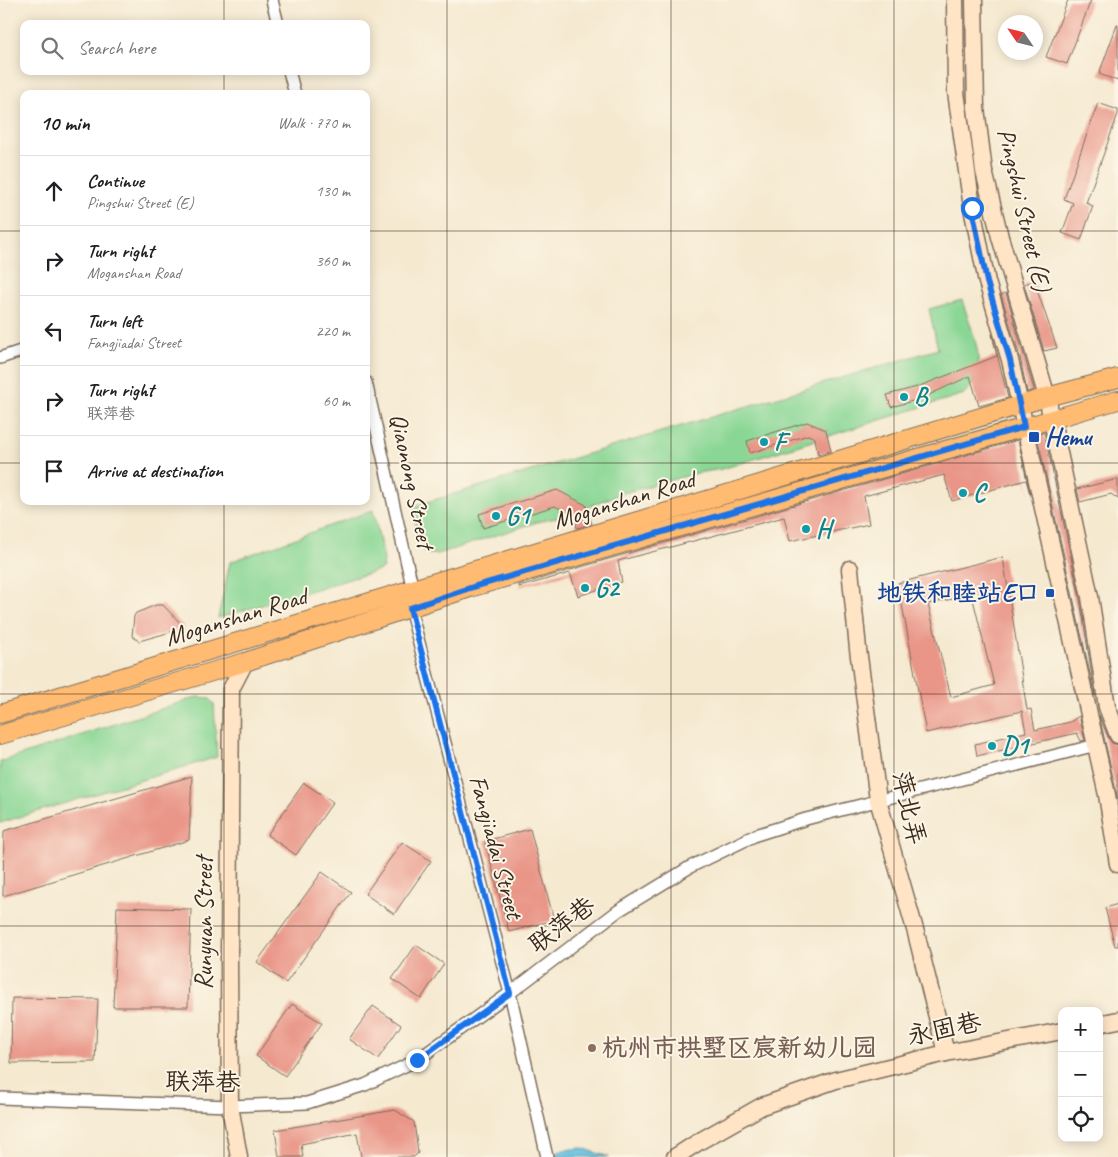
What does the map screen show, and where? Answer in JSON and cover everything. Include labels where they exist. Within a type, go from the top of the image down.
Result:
[{"type":"main road","name":"Pingshui Street (E)","points":[[955,0],[956,92],[972,208],[987,282],[1010,360],[1108,795],[1118,864]]},
{"type":"main road","name":"Pingshui Street (E)","points":[[974,0],[976,108],[984,171],[1000,237],[1047,398],[1090,597],[1108,707],[1118,736]]},
{"type":"main road","name":"Moganshan Road","points":[[0,714],[1118,378]]},
{"type":"main road","name":"Moganshan Road","points":[[0,736],[244,662],[491,582],[1118,400]]},
{"type":"main road","name":"萍北弄","points":[[850,569],[858,649],[878,800],[916,933],[946,1054]]},
{"type":"main road","name":"Runyuan Street","points":[[239,1157],[230,1106],[231,689],[244,662]]},
{"type":"main road","points":[[210,672],[231,689]]},
{"type":"main road","points":[[1103,1023],[1118,1020]]},
{"type":"main road","name":"永固巷","points":[[675,1157],[762,1106],[836,1080],[946,1054],[1058,1032]]},
{"type":"street","points":[[272,0],[277,20]]},
{"type":"street","points":[[290,75],[294,90]]},
{"type":"street","points":[[0,358],[20,351]]},
{"type":"street","name":"Qiaonong Street","points":[[370,399],[414,590]]},
{"type":"street","name":"Fangjiadai Street","points":[[410,608],[510,993],[547,1157]]},
{"type":"street","name":"联萍巷","points":[[0,1098],[230,1106],[307,1103],[365,1085],[417,1060],[510,993],[618,911],[690,867],[756,835],[806,819],[1096,745]]},
{"type":"green space","points":[[962,300],[975,339],[978,359],[976,378],[964,394],[722,469],[697,473],[620,494],[565,516],[537,522],[438,554],[427,554],[420,545],[414,506],[938,349],[929,309]]},
{"type":"green space","points":[[373,510],[384,560],[383,567],[380,570],[218,618],[230,562]]},
{"type":"green space","points":[[197,697],[209,698],[214,704],[217,757],[0,823],[0,762]]},
{"type":"water","points":[[582,1148],[609,1157],[546,1157],[564,1150]]},
{"type":"building","points":[[1068,0],[1091,0],[1067,64],[1046,57]]},
{"type":"building","points":[[1118,25],[1118,81],[1099,74]]},
{"type":"building","points":[[1098,103],[1118,110],[1118,114],[1086,203],[1093,206],[1081,240],[1062,233],[1073,203],[1064,199]]},
{"type":"building","points":[[1034,281],[1057,348],[1044,351],[1024,284]]},
{"type":"building","points":[[1006,293],[1034,390],[1027,392],[1020,357],[1001,295]]},
{"type":"building","points":[[992,334],[1008,398],[979,406],[970,376],[920,399],[891,407],[887,395],[917,387],[997,356]]},
{"type":"building","points":[[807,422],[826,430],[831,451],[818,455],[815,438],[808,435],[750,453],[747,441]]},
{"type":"building","points":[[1044,432],[1080,599],[1095,696],[1037,435]]},
{"type":"building","points":[[1018,440],[1030,494],[1026,480],[952,501],[944,475],[864,496],[869,524],[790,541],[784,517],[618,561],[622,582],[578,596],[570,573],[519,587],[519,585]]},
{"type":"building","points":[[1118,479],[1118,499],[1111,494],[1080,502],[1077,489]]},
{"type":"building","points":[[557,490],[586,505],[592,524],[577,528],[574,516],[555,506],[483,528],[479,514]]},
{"type":"building","points":[[1003,557],[1027,710],[1031,709],[1035,730],[1070,722],[1079,716],[1085,740],[1081,741],[1077,733],[977,756],[975,744],[1026,732],[1022,711],[926,733],[898,583]],"holes":[[[972,595],[994,685],[951,697],[928,604]]]},
{"type":"building","points":[[156,605],[163,605],[185,628],[139,641],[132,636],[134,616],[136,613]]},
{"type":"building","points":[[1099,715],[1109,739],[1112,743],[1118,745],[1118,800]]},
{"type":"building","points":[[192,776],[189,840],[3,896],[4,831]]},
{"type":"building","points":[[304,783],[333,802],[296,855],[267,835]]},
{"type":"building","points":[[530,829],[554,920],[509,932],[485,841]]},
{"type":"building","points":[[402,842],[431,861],[394,914],[365,894]]},
{"type":"building","points":[[322,872],[351,892],[286,983],[257,962]]},
{"type":"building","points":[[1118,904],[1118,946],[1115,946],[1105,908]]},
{"type":"building","points":[[117,907],[191,909],[188,1007],[113,1007]]},
{"type":"building","points":[[416,945],[444,964],[421,999],[392,979]]},
{"type":"building","points":[[12,998],[98,999],[95,1062],[11,1063]]},
{"type":"building","points":[[292,1004],[322,1023],[285,1076],[256,1056]]},
{"type":"building","points":[[373,1006],[401,1025],[378,1059],[349,1039]]},
{"type":"building","points":[[395,1110],[414,1122],[418,1153],[414,1157],[361,1157],[357,1133],[301,1144],[303,1157],[279,1157],[275,1130]]},
{"type":"place","name":"B","points":[[904,397]]},
{"type":"place","name":"Hemu","points":[[1034,437]]},
{"type":"place","name":"F","points":[[764,442]]},
{"type":"place","name":"C","points":[[963,493]]},
{"type":"place","name":"G1","points":[[496,516]]},
{"type":"place","name":"H","points":[[806,529]]},
{"type":"place","name":"G2","points":[[585,588]]},
{"type":"place","name":"地铁和睦站E口","points":[[1050,593]]},
{"type":"place","name":"D1","points":[[992,746]]},
{"type":"place","name":"杭州市拱墅区宸新幼儿园","points":[[592,1048]]},
{"type":"route","points":[[417,1060],[510,993],[410,608],[473,587],[1024,427],[1010,360],[987,282],[972,208]]}]
